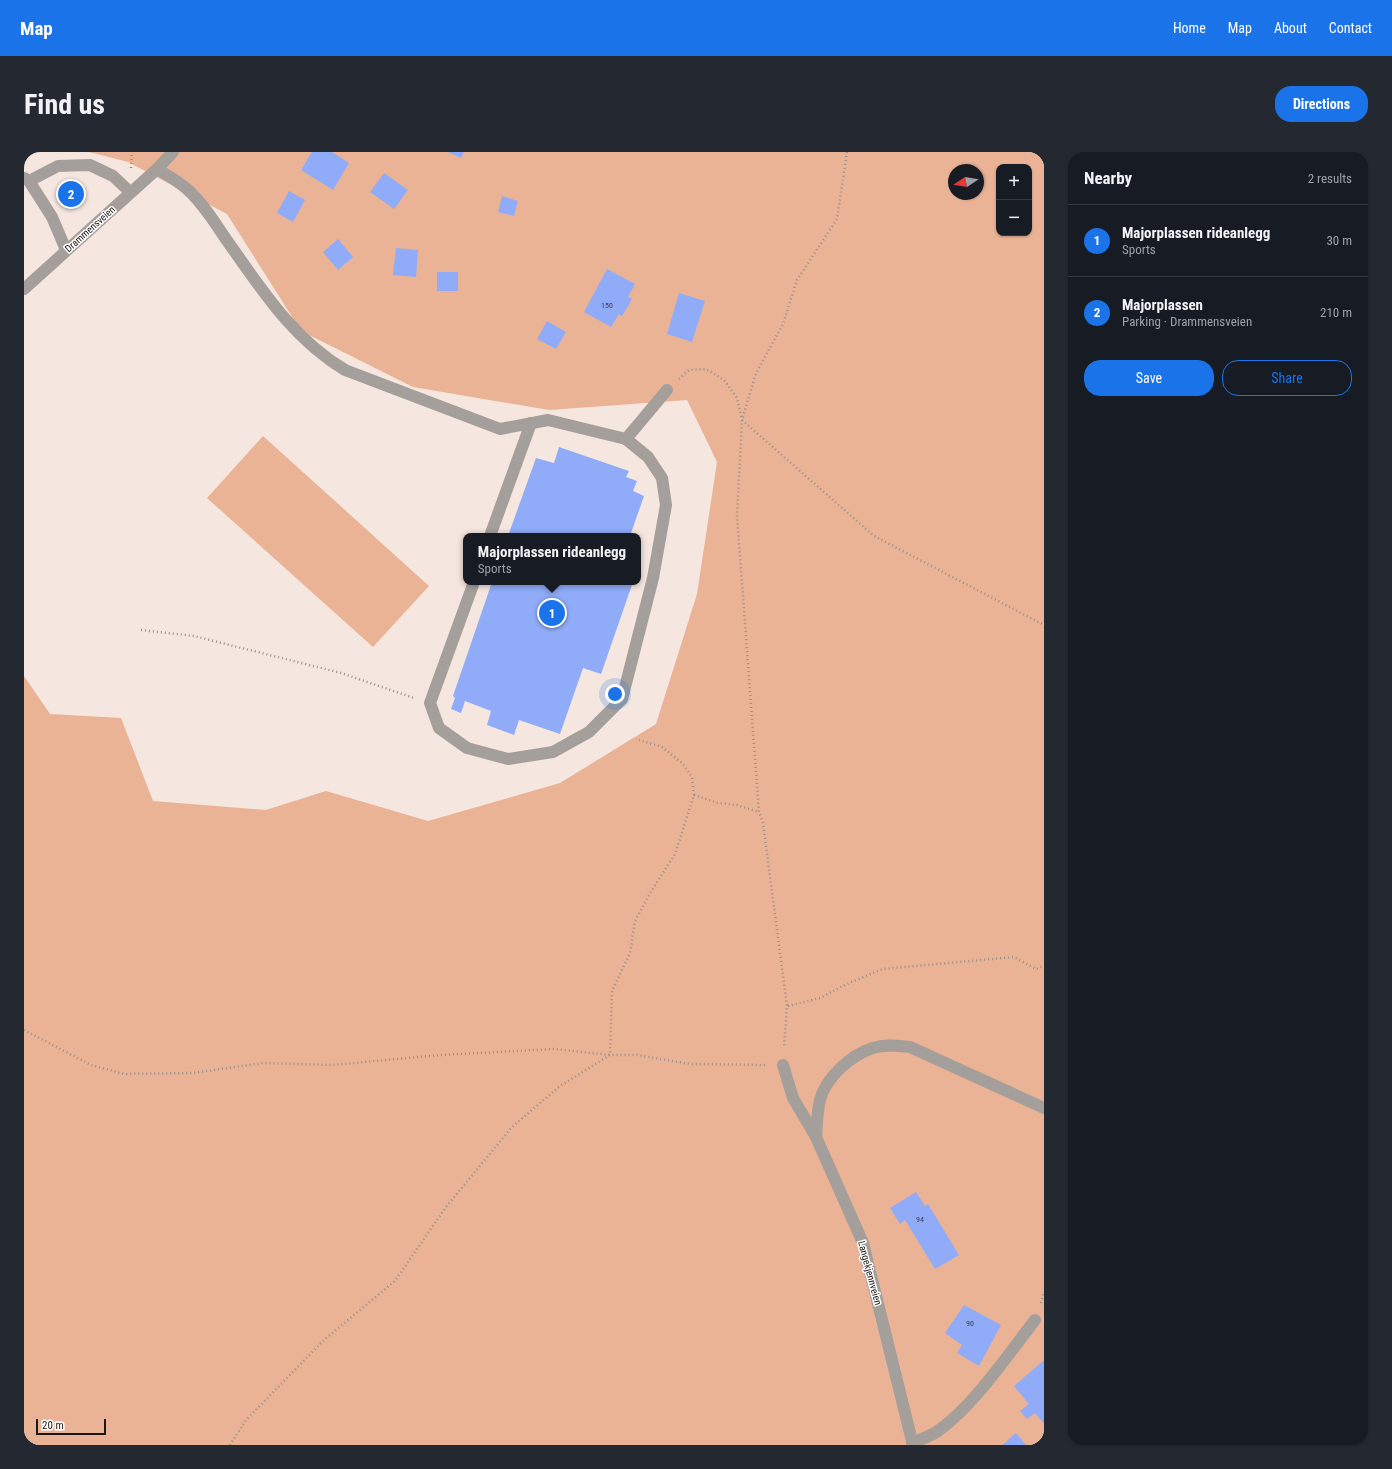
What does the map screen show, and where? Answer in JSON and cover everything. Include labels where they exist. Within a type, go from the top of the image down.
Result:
[{"type":"street","name":"Drammensveien","points":[[24,289],[157,169],[173,152]]},
{"type":"street","points":[[66,250],[52,217],[26,179],[58,166],[90,165],[113,176],[130,192]]},
{"type":"street","points":[[157,169],[188,189],[211,218],[263,292],[285,319],[326,359],[345,370],[384,386],[500,429],[548,420],[626,439],[648,458],[662,478],[666,505],[653,578],[622,699],[589,732],[553,752],[508,759],[467,748],[439,728],[430,703],[473,585]]},
{"type":"street","points":[[626,439],[667,390]]},
{"type":"street","points":[[491,533],[531,423]]},
{"type":"street","points":[[816,1137],[821,1098],[832,1078],[850,1060],[873,1048],[890,1046],[910,1047],[1044,1108]]},
{"type":"street","name":"Langekjennveien","points":[[783,1065],[793,1098],[816,1137],[863,1243],[913,1444]]},
{"type":"street","points":[[913,1444],[937,1432],[950,1421],[985,1385],[1035,1320]]},
{"type":"path","points":[[24,1030],[91,1065],[124,1074],[192,1073],[263,1063],[332,1064],[440,1054],[555,1049],[610,1055],[637,1055],[690,1064],[783,1065],[787,1006],[763,823],[759,812],[737,516],[742,420],[756,373],[782,324],[797,280],[837,219],[847,152]]},
{"type":"path","points":[[667,390],[689,370],[706,369],[724,380],[737,398],[742,420],[874,536],[1044,625]]},
{"type":"path","points":[[142,630],[194,636],[334,671],[430,703]]},
{"type":"path","points":[[610,1055],[612,991],[630,953],[635,921],[652,890],[675,854],[694,795],[692,777],[682,763],[662,747],[639,740]]},
{"type":"path","points":[[694,795],[718,803],[737,805],[759,812]]},
{"type":"path","points":[[787,1006],[820,998],[849,983],[883,969],[1014,957],[1036,969],[1044,966]]},
{"type":"path","points":[[230,1445],[246,1420],[324,1340],[395,1281],[446,1207],[512,1127],[560,1086],[610,1055]]},
{"type":"shaded area","points":[[89,152],[1044,152],[1044,1445],[24,1445],[24,676],[50,714],[121,718],[153,801],[266,810],[326,791],[428,821],[560,783],[656,724],[697,594],[717,462],[687,400],[549,410],[413,387],[301,331],[227,214],[128,162]]},
{"type":"shaded area","points":[[263,436],[429,586],[373,647],[207,498]]},
{"type":"building","points":[[312,152],[332,152],[349,163],[333,190],[301,170]]},
{"type":"building","points":[[448,152],[464,152],[461,158]]},
{"type":"building","points":[[384,173],[408,190],[394,209],[370,192]]},
{"type":"building","points":[[289,191],[305,200],[293,222],[277,213]]},
{"type":"building","points":[[502,196],[518,201],[514,216],[498,212]]},
{"type":"building","points":[[338,239],[353,257],[338,270],[323,252]]},
{"type":"building","points":[[396,248],[418,250],[416,277],[393,275]]},
{"type":"building","points":[[607,269],[635,284],[628,297],[632,299],[622,316],[619,314],[611,327],[584,312]]},
{"type":"building","points":[[437,272],[458,272],[458,291],[437,291]]},
{"type":"building","points":[[679,293],[705,301],[692,342],[667,334]]},
{"type":"building","points":[[547,321],[566,332],[556,349],[537,339]]},
{"type":"building","points":[[559,447],[629,471],[626,477],[637,481],[633,491],[644,496],[631,533],[509,533],[536,458],[554,463]]},
{"type":"building","points":[[491,585],[632,585],[601,674],[583,668],[560,734],[519,720],[514,735],[487,725],[491,711],[465,701],[461,713],[451,709],[455,698],[453,696]]},
{"type":"building","points":[[916,1192],[925,1206],[928,1204],[959,1255],[935,1269],[905,1220],[900,1224],[890,1208]]},
{"type":"building","points":[[964,1305],[1001,1325],[979,1366],[957,1353],[962,1345],[945,1333]]},
{"type":"building","points":[[1044,1360],[1044,1424],[1035,1413],[1027,1419],[1020,1411],[1029,1404],[1014,1386]]},
{"type":"building","points":[[1016,1433],[1026,1445],[1002,1445]]},
{"type":"place","name":"Majorplassen","points":[[71,194]]},
{"type":"place","name":"Majorplassen rideanlegg","points":[[552,613]]}]
